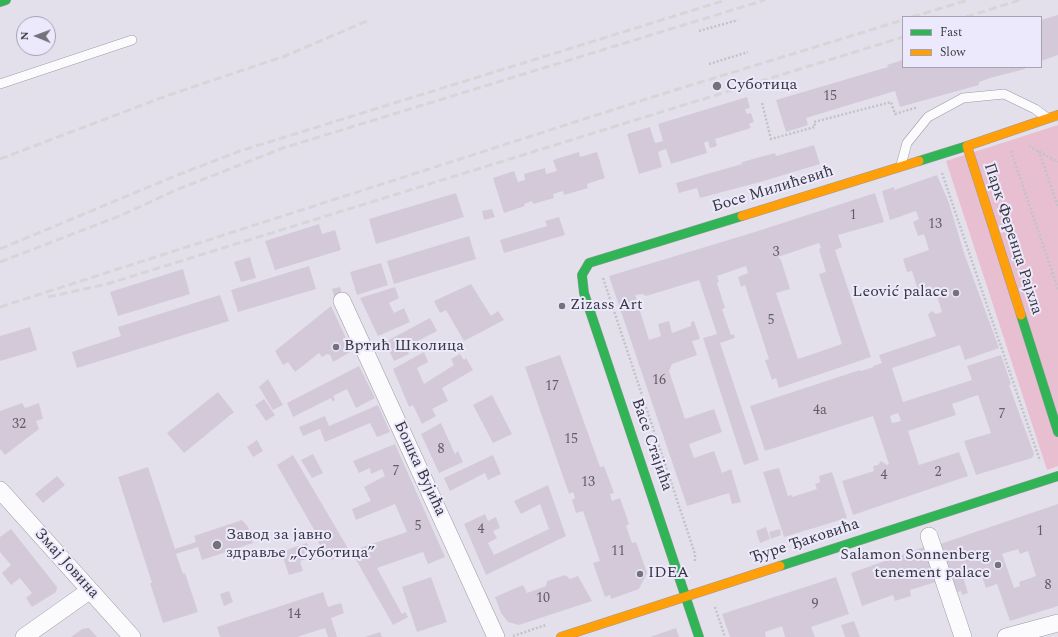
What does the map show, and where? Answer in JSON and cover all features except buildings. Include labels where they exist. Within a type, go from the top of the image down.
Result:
[{"type":"street","points":[[0,2],[6,0]]},
{"type":"street","name":"Парк Ференца Рајхла","points":[[1058,115],[967,146],[1058,432]]},
{"type":"street","name":"Босе Милићевић","points":[[589,263],[967,146]]},
{"type":"street","name":"Васе Стајића","points":[[589,263],[582,275],[584,293],[699,637]]},
{"type":"street","name":"Бошка Вујића","points":[[342,302],[496,637]]},
{"type":"street","name":"Ђуре Ђаковића","points":[[561,637],[1058,476]]},
{"type":"street","name":"Змај Јовина","points":[[0,490],[89,591],[132,637]]},
{"type":"street","points":[[929,536],[963,637]]},
{"type":"street","points":[[24,637],[89,591]]},
{"type":"street","points":[[1006,637],[1058,623]]},
{"type":"lane","points":[[0,84],[132,40]]},
{"type":"lane","points":[[901,166],[907,143],[928,117],[963,98],[1004,94],[1035,109],[1049,118]]},
{"type":"path","points":[[699,31],[738,20]]},
{"type":"path","points":[[709,64],[748,52]]},
{"type":"path","points":[[762,103],[772,139],[815,127],[814,122],[891,102],[895,114],[924,105]]},
{"type":"path","points":[[1005,133],[1058,162]]},
{"type":"path","points":[[1005,133],[1058,290]]},
{"type":"path","points":[[1039,152],[1058,207]]},
{"type":"path","points":[[941,169],[1041,464]]},
{"type":"path","points":[[602,276],[695,554],[695,568]]},
{"type":"shaded area","points":[[1058,125],[1058,466],[1047,470],[946,161]]},
{"type":"railway","points":[[0,249],[175,176],[240,151],[726,0]]},
{"type":"railway","points":[[0,262],[122,215],[176,190],[283,148],[765,0]]},
{"type":"railway","points":[[915,16],[968,0]]},
{"type":"railway","points":[[969,16],[1020,0]]},
{"type":"railway","points":[[0,307],[662,94],[902,20]]},
{"type":"railway","points":[[0,159],[166,96],[285,56],[367,21]]},
{"type":"railway","points":[[48,297],[107,284],[902,37]]},
{"type":"traffic: fast","points":[[0,2],[6,0]]},
{"type":"traffic: fast","points":[[919,161],[967,146]]},
{"type":"traffic: fast","points":[[699,637],[584,293],[582,275],[589,263],[742,216]]},
{"type":"traffic: fast","points":[[1021,315],[1058,432]]},
{"type":"traffic: fast","points":[[780,566],[1058,476]]},
{"type":"traffic: slow","points":[[1021,315],[967,146],[1058,115]]},
{"type":"traffic: slow","points":[[742,216],[919,161]]},
{"type":"traffic: slow","points":[[561,637],[780,566]]},
{"type":"place","name":"Суботица","points":[[717,86]]},
{"type":"place","name":"Leović palace","points":[[956,293]]},
{"type":"place","name":"Zizass Art","points":[[562,306]]},
{"type":"place","name":"Вртић Школица","points":[[336,347]]},
{"type":"place","name":"Завод за јавно здравље „Суботица”","points":[[217,545]]},
{"type":"place","name":"Salamon Sonnenberg tenement palace","points":[[998,565]]},
{"type":"place","name":"IDEA","points":[[640,574]]}]
